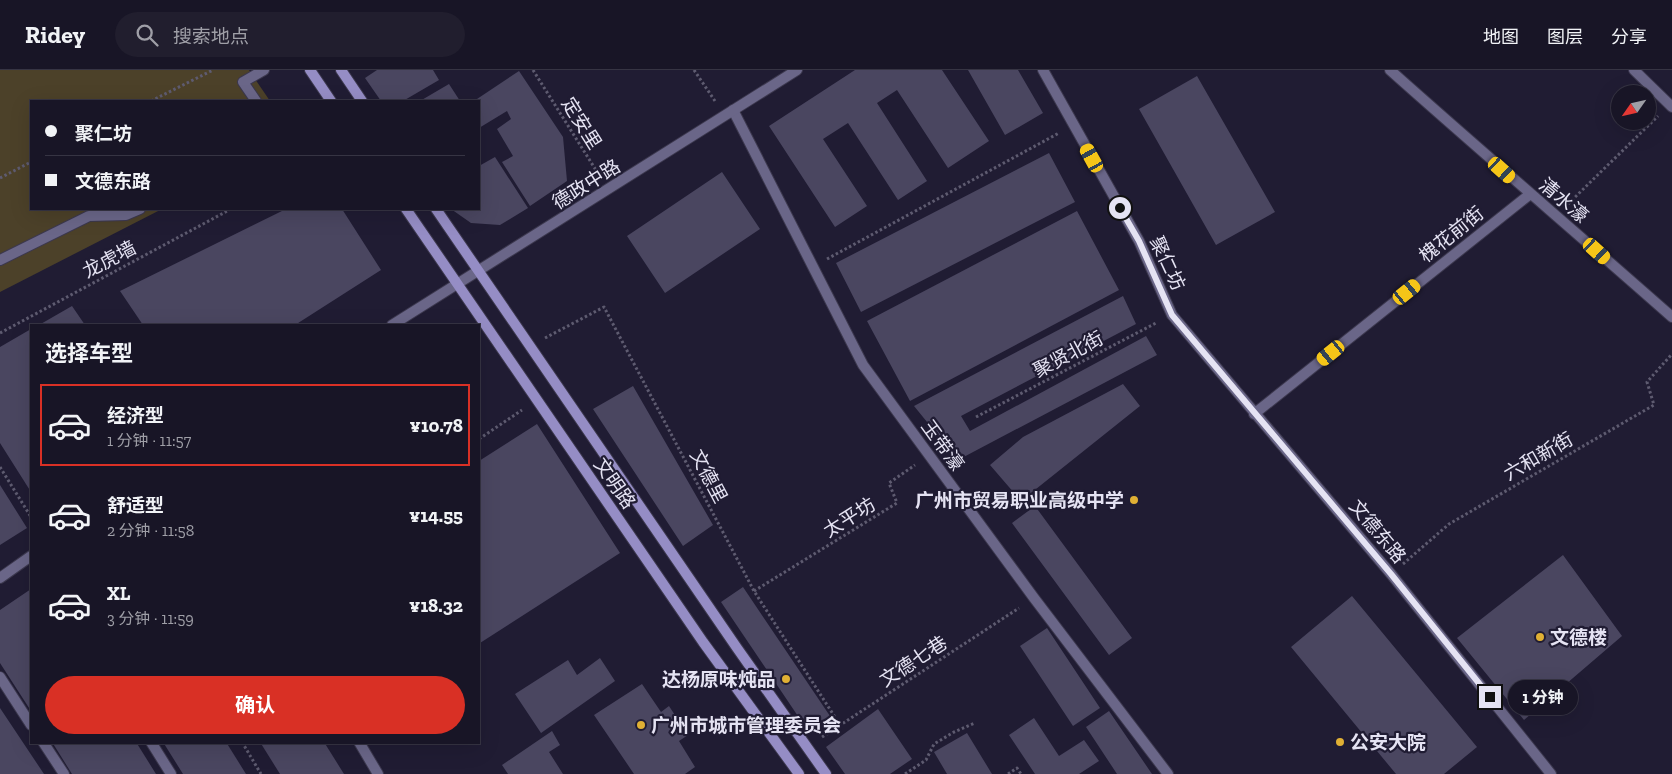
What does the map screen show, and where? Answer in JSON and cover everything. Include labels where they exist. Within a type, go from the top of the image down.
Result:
[{"type":"main road","points":[[310,70],[330,100]]},
{"type":"main road","points":[[341,70],[361,100]]},
{"type":"main road","name":"文明路","points":[[407,210],[703,642],[799,774]]},
{"type":"main road","name":"文明路","points":[[437,210],[826,774]]},
{"type":"street","points":[[255,100],[243,82],[264,70]]},
{"type":"street","name":"德政中路","points":[[394,324],[480,272],[797,70]]},
{"type":"street","name":"聚仁坊","points":[[1043,70],[1139,241],[1172,315]]},
{"type":"street","name":"清水濠","points":[[1390,70],[1529,195],[1557,215],[1672,317]]},
{"type":"street","points":[[1634,70],[1671,106]]},
{"type":"street","name":"玉带濠","points":[[729,113],[814,266],[863,365],[1034,598],[1168,774]]},
{"type":"street","name":"槐花前街","points":[[1254,414],[1529,195]]},
{"type":"street","points":[[0,260],[89,216],[126,215],[138,210]]},
{"type":"street","name":"文德东路","points":[[1172,315],[1391,574],[1552,774]]},
{"type":"street","points":[[0,578],[30,557]]},
{"type":"street","points":[[0,677],[30,723]]},
{"type":"street","points":[[44,744],[64,774]]},
{"type":"street","points":[[152,744],[171,774]]},
{"type":"street","points":[[359,744],[378,774]]},
{"type":"path","points":[[153,100],[213,70]]},
{"type":"path","name":"定安里","points":[[533,70],[608,190]]},
{"type":"path","points":[[694,70],[729,113]]},
{"type":"path","points":[[1557,215],[1671,106]]},
{"type":"path","points":[[814,266],[1074,125]]},
{"type":"path","points":[[0,178],[30,163]]},
{"type":"path","name":"龙虎墙","points":[[0,333],[229,210]]},
{"type":"path","name":"文德里","points":[[530,346],[604,307],[754,591],[840,726]]},
{"type":"path","name":"聚贤北街","points":[[976,417],[1172,315]]},
{"type":"path","name":"六和新街","points":[[1391,574],[1449,524],[1654,404],[1647,382],[1672,354]]},
{"type":"path","points":[[480,438],[536,400]]},
{"type":"path","name":"太平坊","points":[[754,591],[898,503],[889,483],[929,455]]},
{"type":"path","points":[[0,467],[30,515]]},
{"type":"path","name":"文德七巷","points":[[806,746],[840,726],[1034,598]]},
{"type":"path","points":[[905,774],[926,760],[934,744],[974,723]]},
{"type":"path","points":[[243,744],[261,774]]},
{"type":"path","points":[[1008,774],[1017,768],[1021,774]]},
{"type":"shaded area","points":[[0,70],[249,70],[269,100],[30,100],[30,210],[160,210],[0,292]]},
{"type":"building","points":[[377,70],[433,70],[439,80],[405,100],[380,100],[365,78]]},
{"type":"building","points":[[855,70],[942,70],[989,141],[948,168],[897,90],[877,103],[927,181],[898,200],[848,123],[823,139],[867,206],[835,227],[769,126]]},
{"type":"building","points":[[968,70],[1018,70],[1043,113],[1005,135]]},
{"type":"building","points":[[519,71],[563,137],[567,181],[530,206],[502,162],[513,156],[497,129],[511,119],[507,111],[480,127],[480,100],[476,100]]},
{"type":"building","points":[[1197,76],[1275,212],[1216,245],[1139,109]]},
{"type":"building","points":[[449,84],[459,100],[422,100]]},
{"type":"building","points":[[1049,153],[1075,202],[861,312],[836,263]]},
{"type":"building","points":[[495,157],[528,208],[500,225],[471,223],[452,210],[480,210],[480,165]]},
{"type":"building","points":[[722,172],[760,229],[665,293],[627,236]]},
{"type":"building","points":[[284,210],[343,210],[381,270],[297,324],[142,324],[120,291]]},
{"type":"building","points":[[1077,211],[1119,290],[910,401],[867,321]]},
{"type":"building","points":[[1123,296],[1136,324],[961,416],[970,431],[1146,336],[1157,355],[958,460],[914,406]]},
{"type":"building","points":[[72,306],[84,324],[41,324]]},
{"type":"building","points":[[30,330],[30,490],[0,443],[0,347]]},
{"type":"building","points":[[1123,384],[1140,406],[1021,501],[990,465],[1023,437]]},
{"type":"building","points":[[633,386],[713,525],[683,546],[593,409]]},
{"type":"building","points":[[537,424],[620,553],[480,643],[480,460]]},
{"type":"building","points":[[0,485],[27,528],[0,545]]},
{"type":"building","points":[[1035,506],[1132,638],[1109,655],[1012,523]]},
{"type":"building","name":"文德楼","points":[[1563,555],[1622,636],[1524,720],[1457,638]]},
{"type":"building","points":[[743,587],[832,719],[810,734],[721,602]]},
{"type":"building","points":[[30,590],[30,709],[0,663],[0,610]]},
{"type":"building","points":[[1352,596],[1477,747],[1444,774],[1396,774],[1291,647]]},
{"type":"building","points":[[1047,628],[1100,708],[1073,726],[1020,646]]},
{"type":"building","points":[[600,658],[615,681],[541,733],[515,694],[568,660],[577,675]]},
{"type":"building","name":"广州市城市管理委员会","points":[[642,684],[661,712],[669,706],[688,735],[679,741],[695,767],[685,774],[634,774],[594,715]]},
{"type":"building","points":[[0,708],[44,774],[0,774]]},
{"type":"building","points":[[878,709],[912,759],[890,774],[845,774],[826,747]]},
{"type":"building","points":[[1109,711],[1152,774],[1117,774],[1086,727]]},
{"type":"building","points":[[1034,718],[1059,756],[1084,740],[1099,761],[1079,774],[1035,774],[1009,735]]},
{"type":"building","points":[[552,731],[560,745],[549,752],[563,774],[508,774],[502,765]]},
{"type":"building","points":[[967,733],[992,774],[947,774],[934,752]]},
{"type":"building","points":[[53,744],[137,744],[156,774],[72,774]]},
{"type":"building","points":[[164,744],[227,744],[246,774],[183,774]]},
{"type":"building","points":[[261,744],[325,744],[344,774],[280,774]]},
{"type":"place","name":"广州市贸易职业高级中学","points":[[1134,500]]},
{"type":"place","name":"文德楼","points":[[1540,637]]},
{"type":"place","name":"达杨原味炖品","points":[[786,679]]},
{"type":"place","name":"广州市城市管理委员会","points":[[641,725]]},
{"type":"place","name":"公安大院","points":[[1340,742]]},
{"type":"route","points":[[1120,208],[1139,241],[1172,315],[1391,574],[1490,697]]}]
